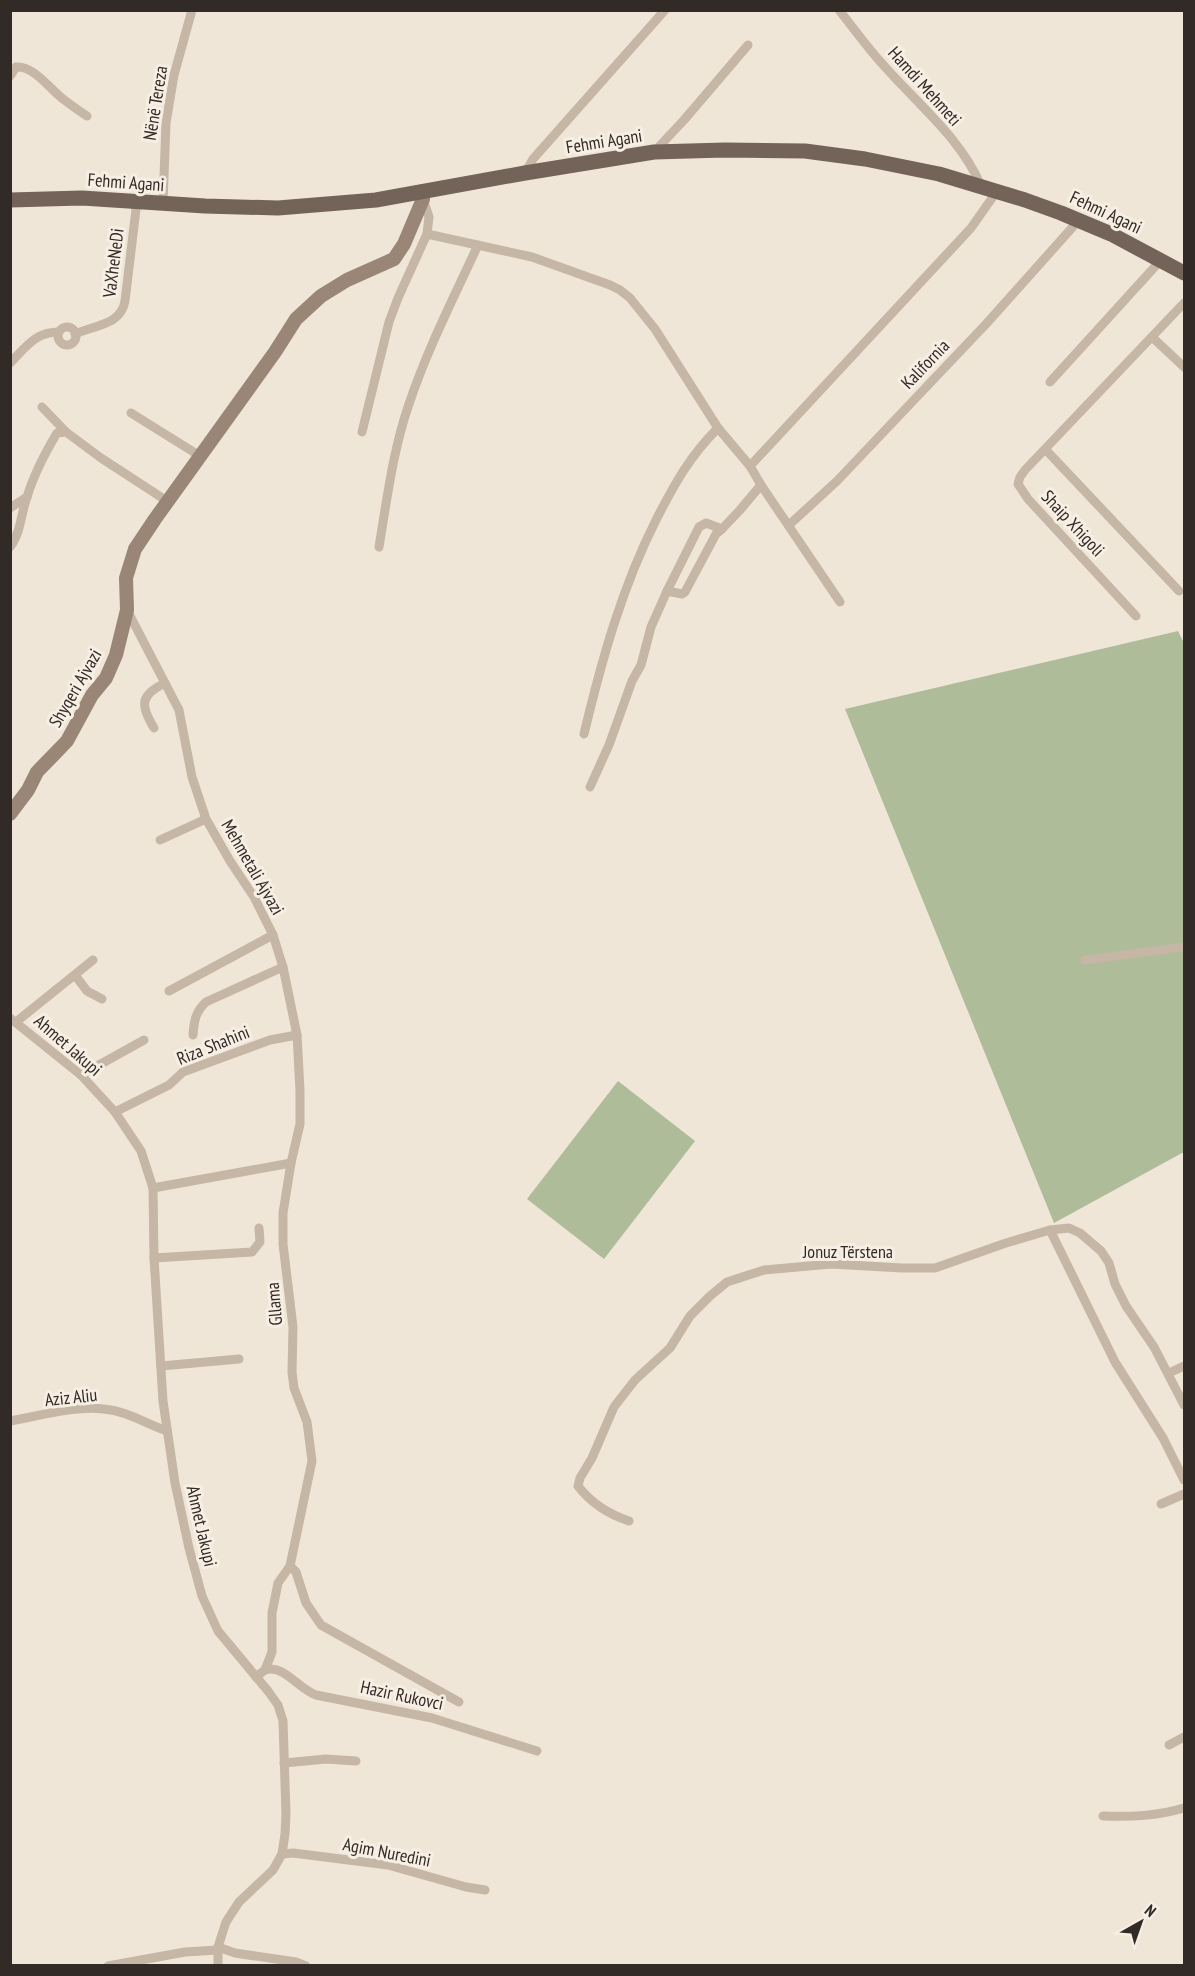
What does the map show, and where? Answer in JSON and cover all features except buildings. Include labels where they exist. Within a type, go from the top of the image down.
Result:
[{"type":"main road","name":"Fehmi Agani","points":[[10,200],[82,198],[278,208],[423,195],[525,173],[654,152],[805,151],[865,159],[939,174],[997,191],[1079,220],[1185,273]]},
{"type":"street","name":"Nënë Tereza","points":[[163,203],[166,123],[174,75],[192,10]]},
{"type":"street","points":[[525,173],[533,159],[665,10]]},
{"type":"street","name":"Hamdi Mehmeti","points":[[839,10],[883,65],[950,136],[975,172],[981,186]]},
{"type":"street","points":[[654,152],[748,45]]},
{"type":"street","points":[[10,76],[16,67],[22,66],[87,116]]},
{"type":"street","points":[[750,466],[970,228],[997,191]]},
{"type":"street","points":[[362,432],[389,322],[427,234],[429,217],[423,195]]},
{"type":"street","name":"Shyqeri Ajvazi","points":[[10,814],[28,790],[37,772],[67,741],[92,695],[106,678],[116,655],[127,610],[126,578],[135,549],[167,501],[275,352],[296,319],[321,296],[347,280],[394,259],[404,244],[423,195]]},
{"type":"street","name":"VaXheNeDi","points":[[75,334],[111,321],[121,313],[125,301],[137,201]]},
{"type":"street","name":"Kalifornia","points":[[789,525],[837,481],[979,331],[1079,220]]},
{"type":"street","points":[[427,234],[532,257],[610,285],[621,290],[630,298],[655,329],[718,428],[750,466],[840,603]]},
{"type":"street","points":[[379,547],[392,467],[408,405],[478,245]]},
{"type":"street","points":[[1050,382],[1161,260]]},
{"type":"street","name":"Shaip Xhigoli","points":[[1136,616],[1028,499],[1018,484],[1025,470],[1185,303]]},
{"type":"street","name":"VaXheNeDi","points":[[10,363],[42,334],[59,332],[68,327],[75,334],[75,341],[65,345],[59,341],[59,332]]},
{"type":"street","points":[[1152,337],[1185,367]]},
{"type":"street","points":[[42,406],[66,432],[167,501]]},
{"type":"street","points":[[131,413],[200,456]]},
{"type":"street","points":[[584,734],[618,608],[644,544],[679,476],[700,446],[718,428]]},
{"type":"street","points":[[10,547],[15,540],[27,497],[44,455],[57,433],[66,432]]},
{"type":"street","name":"Shaip Xhigoli","points":[[1046,450],[1179,591]]},
{"type":"street","points":[[667,591],[682,594],[685,592],[716,534],[761,485]]},
{"type":"street","points":[[10,507],[27,497]]},
{"type":"street","points":[[590,787],[609,746],[640,664],[651,627],[699,527],[706,523],[722,529]]},
{"type":"street","name":"Mehmetali Ajvazi","points":[[127,610],[179,710],[192,777],[206,819],[254,897],[273,935],[283,966],[297,1035]]},
{"type":"street","points":[[154,728],[147,716],[144,704],[147,695],[165,683]]},
{"type":"street","name":"Mehmetali Ajvazi","points":[[160,840],[206,819]]},
{"type":"street","points":[[169,991],[273,935]]},
{"type":"street","points":[[1085,960],[1185,947]]},
{"type":"street","name":"Ahmet Jakupi","points":[[93,960],[13,1020],[81,1075],[115,1112],[141,1151],[153,1188],[154,1258],[167,1431],[186,1538],[202,1596],[218,1631],[256,1677]]},
{"type":"street","points":[[193,1035],[194,1021],[199,1008],[206,1002],[283,966]]},
{"type":"street","points":[[75,975],[87,990],[102,999]]},
{"type":"street","name":"Riza Shahini","points":[[115,1112],[169,1085],[183,1072],[270,1040],[297,1035]]},
{"type":"street","name":"Gllama","points":[[265,1670],[272,1652],[272,1613],[278,1583],[290,1566],[312,1461],[307,1422],[294,1388],[293,1327],[283,1244],[284,1213],[291,1162],[300,1124],[297,1035]]},
{"type":"street","points":[[81,1075],[144,1040]]},
{"type":"street","points":[[153,1188],[291,1162]]},
{"type":"street","points":[[154,1258],[252,1252],[260,1242],[259,1228]]},
{"type":"street","name":"Jonuz Tërstena","points":[[629,1521],[611,1514],[591,1500],[578,1486],[614,1407],[635,1380],[670,1348],[690,1316],[710,1296],[727,1282],[764,1270],[831,1263],[935,1268],[1006,1243],[1050,1230],[1069,1228],[1080,1233],[1101,1251],[1126,1306],[1154,1347],[1185,1405]]},
{"type":"street","points":[[1050,1230],[1115,1362],[1163,1438],[1185,1480]]},
{"type":"street","points":[[161,1366],[238,1359]]},
{"type":"street","points":[[1169,1373],[1185,1366]]},
{"type":"street","name":"Aziz Aliu","points":[[10,1421],[76,1410],[104,1409],[129,1415],[167,1431]]},
{"type":"street","points":[[1161,1504],[1185,1494]]},
{"type":"street","points":[[290,1566],[296,1572],[306,1603],[321,1625],[459,1702]]},
{"type":"street","name":"Hazir Rukovci","points":[[265,1670],[269,1668],[280,1671],[306,1692],[316,1695],[432,1718],[537,1751]]},
{"type":"street","points":[[218,1965],[218,1949],[226,1922],[239,1902],[273,1870],[282,1854],[286,1814],[283,1721],[273,1698],[256,1677],[265,1670]]},
{"type":"street","points":[[1170,1745],[1185,1737]]},
{"type":"street","points":[[284,1764],[326,1760],[356,1761]]},
{"type":"street","points":[[1103,1816],[1136,1818],[1162,1815],[1185,1808]]},
{"type":"street","name":"Agim Nuredini","points":[[282,1854],[293,1853],[388,1865],[466,1887],[485,1890]]},
{"type":"street","points":[[108,1965],[218,1949],[306,1965]]},
{"type":"green space","points":[[1178,631],[1184,643],[1184,1153],[1054,1223],[845,709]]},
{"type":"green space","points":[[618,1081],[695,1141],[604,1259],[527,1199]]}]
